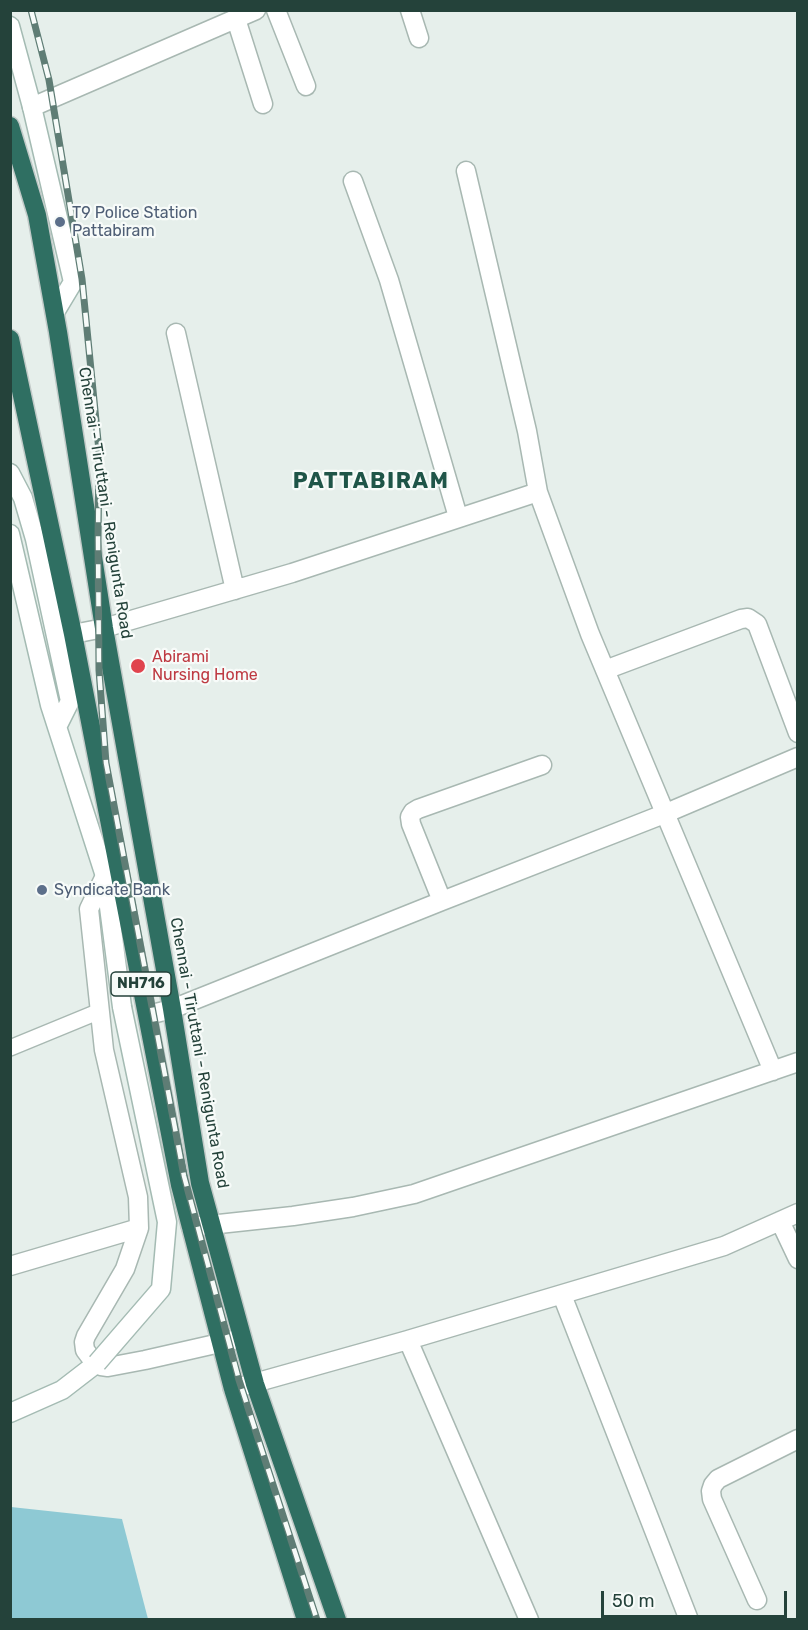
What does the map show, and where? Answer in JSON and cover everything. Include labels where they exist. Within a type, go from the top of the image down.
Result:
[{"type":"highway","name":"Chennai - Tiruttani - Renigunta Road","points":[[10,126],[37,215],[55,312],[104,628],[172,1009],[200,1183],[255,1384],[337,1620]]},
{"type":"highway","name":"NH716","points":[[10,339],[73,634],[180,1185],[233,1389],[306,1620]]},
{"type":"highway","points":[[10,400],[20,384]]},
{"type":"street","points":[[32,107],[216,19],[236,19],[256,10]]},
{"type":"street","points":[[276,10],[306,86]]},
{"type":"street","points":[[410,10],[419,38]]},
{"type":"street","points":[[236,19],[263,104]]},
{"type":"street","points":[[10,26],[32,107],[73,282],[55,312]]},
{"type":"street","points":[[466,171],[527,431],[538,492],[590,634],[773,1071]]},
{"type":"street","points":[[353,181],[389,280],[458,517]]},
{"type":"street","points":[[176,333],[235,590]]},
{"type":"street","points":[[10,473],[23,498],[35,539],[70,700],[57,727]]},
{"type":"street","points":[[73,634],[104,628],[292,573],[538,492]]},
{"type":"street","points":[[10,534],[50,705],[105,876],[122,1007],[167,1222],[161,1289],[98,1363],[62,1390],[10,1413]]},
{"type":"street","points":[[605,670],[748,618],[757,624],[798,733]]},
{"type":"street","points":[[148,1015],[172,1009],[664,814],[798,757]]},
{"type":"street","points":[[442,901],[411,824],[410,817],[413,812],[542,765]]},
{"type":"street","points":[[105,876],[89,909],[104,1050],[138,1197],[139,1228],[124,1269],[86,1336],[85,1350],[101,1365],[108,1366],[242,1338]]},
{"type":"street","points":[[191,1227],[302,1215],[414,1194],[798,1062]]},
{"type":"street","points":[[233,1389],[408,1340],[724,1246],[798,1213]]},
{"type":"street","points":[[780,1221],[798,1259]]},
{"type":"street","points":[[10,1266],[139,1228]]},
{"type":"street","points":[[562,1294],[689,1620]]},
{"type":"street","points":[[408,1340],[529,1620]]},
{"type":"street","points":[[757,1600],[712,1499],[711,1491],[718,1479],[798,1439]]},
{"type":"lane","points":[[10,1048],[100,1011]]},
{"type":"water","points":[[11,1507],[122,1519],[148,1619],[11,1619]]},
{"type":"railway","points":[[31,10],[49,80],[82,279],[99,451],[99,670],[106,763],[184,1176],[239,1380],[317,1620]]},
{"type":"place","name":"T9 Police Station Pattabiram","points":[[60,222]]},
{"type":"place","name":"Abirami Nursing Home","points":[[138,666]]},
{"type":"place","name":"Syndicate Bank","points":[[42,890]]},
{"type":"district","name":"PATTABIRAM","points":[[371,482]]}]
